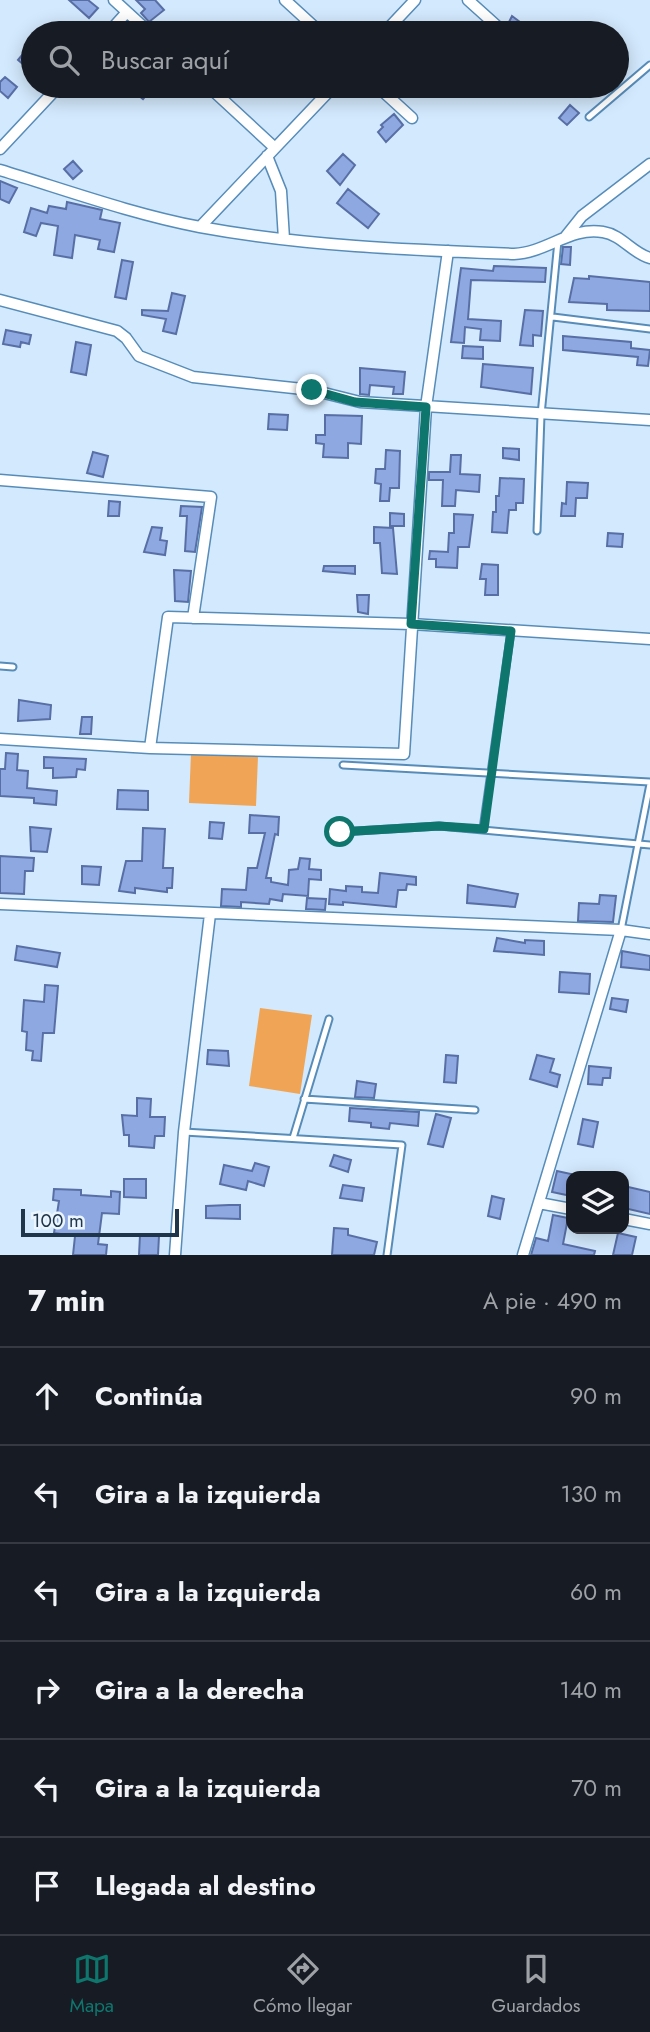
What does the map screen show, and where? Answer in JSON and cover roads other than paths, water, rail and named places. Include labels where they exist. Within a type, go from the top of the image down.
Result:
[{"type":"street","points":[[114,0],[137,21]]},
{"type":"street","points":[[285,0],[308,21]]},
{"type":"street","points":[[395,21],[415,0]]},
{"type":"street","points":[[468,0],[491,21]]},
{"type":"street","points":[[119,21],[127,12]]},
{"type":"street","points":[[0,149],[48,98]]},
{"type":"street","points":[[221,98],[275,148]]},
{"type":"street","points":[[201,227],[323,98]]},
{"type":"street","points":[[390,98],[412,118]]},
{"type":"street","points":[[267,156],[281,191],[284,239]]},
{"type":"street","points":[[561,239],[582,216],[650,164]]},
{"type":"street","points":[[0,170],[164,219],[284,239],[522,254],[591,230],[614,234],[638,254],[650,258]]},
{"type":"street","points":[[0,739],[150,748],[404,754],[426,407],[449,251]]},
{"type":"street","points":[[0,300],[117,331],[127,338],[139,356],[185,376],[312,390],[355,402],[650,421]]},
{"type":"street","points":[[0,480],[211,497],[193,618]]},
{"type":"street","points":[[150,748],[168,617],[411,624],[650,639]]},
{"type":"street","points":[[0,904],[621,930],[650,934]]},
{"type":"street","points":[[175,1255],[184,1132],[210,914]]},
{"type":"street","points":[[523,1255],[621,930]]},
{"type":"street","points":[[540,1203],[566,1208]]},
{"type":"street","points":[[629,1220],[650,1224]]},
{"type":"lane","points":[[629,83],[650,65]]},
{"type":"lane","points":[[589,117],[611,98]]},
{"type":"lane","points":[[537,531],[541,415],[561,239]]},
{"type":"lane","points":[[553,317],[650,329]]},
{"type":"lane","points":[[484,829],[511,631]]},
{"type":"lane","points":[[0,666],[13,667]]},
{"type":"lane","points":[[343,765],[650,783],[621,930]]},
{"type":"lane","points":[[340,832],[439,826],[650,845]]},
{"type":"lane","points":[[293,1138],[329,1019]]},
{"type":"lane","points":[[304,1099],[475,1110]]},
{"type":"lane","points":[[184,1132],[402,1145],[387,1255]]}]
